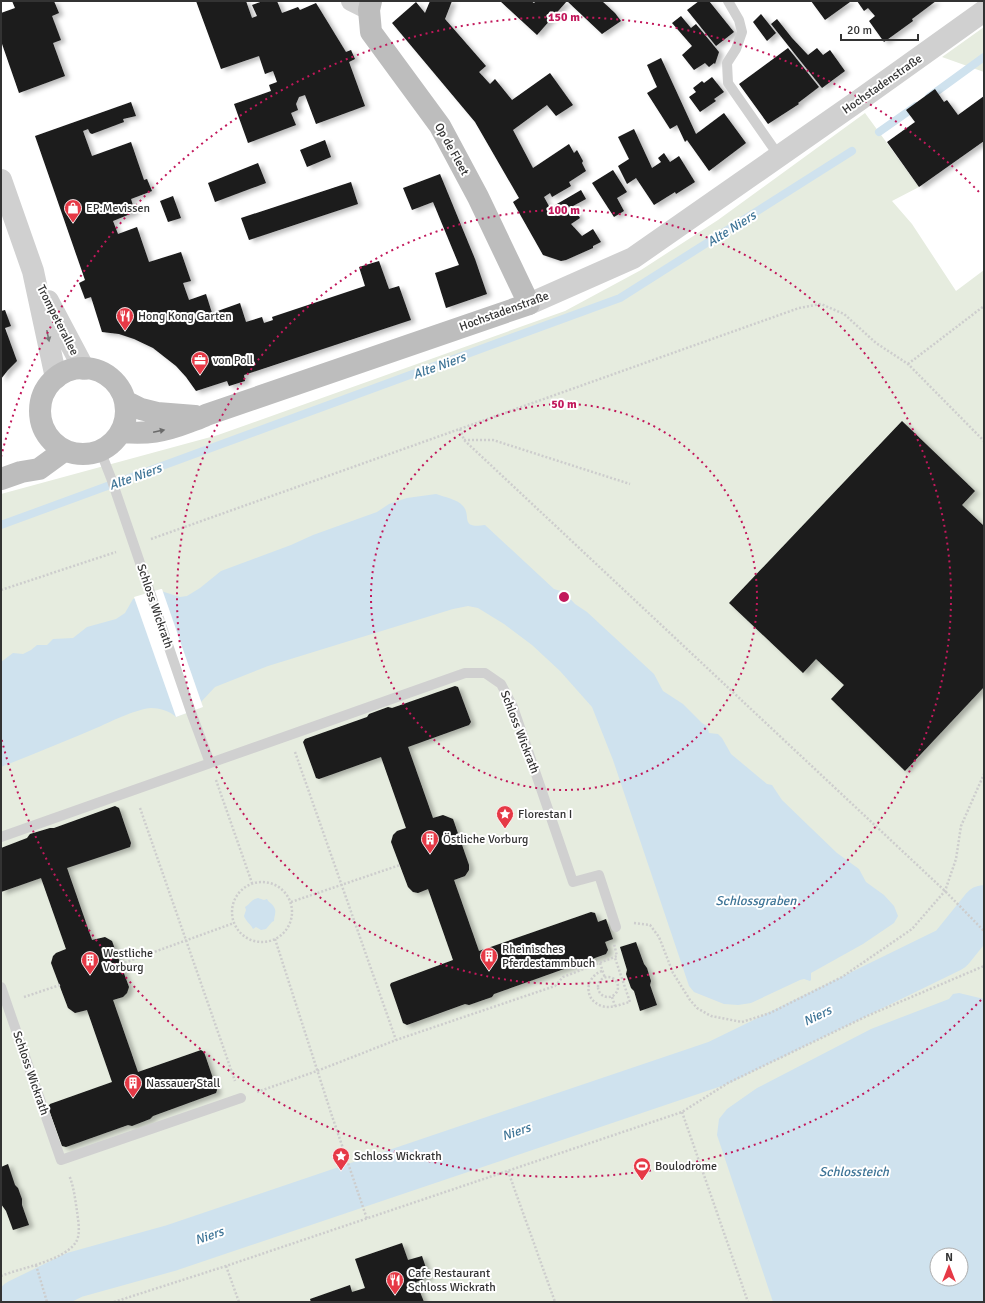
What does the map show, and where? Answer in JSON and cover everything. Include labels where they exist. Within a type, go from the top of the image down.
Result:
[{"type":"main road","name":"Op de Fleet","points":[[364,4],[371,32],[440,126],[478,197],[528,304]]},
{"type":"main road","name":"Hochstadenstraße","points":[[120,432],[158,432],[528,304]]},
{"type":"main road","points":[[84,369],[102,373],[115,383],[125,401],[125,417],[120,432],[112,442],[100,450],[84,454],[74,454],[58,444],[41,421],[40,402],[48,386],[56,378],[70,372],[84,369]]},
{"type":"main road","points":[[125,401],[141,409],[157,413],[204,416]]},
{"type":"main road","points":[[1,479],[21,472],[39,469],[58,444]]},
{"type":"street","name":"Hochstadenstraße","points":[[528,304],[633,258],[984,11]]},
{"type":"street","name":"Trompeterallee","points":[[1,180],[33,271],[62,330],[84,369]]},
{"type":"street","name":"Trompeterallee","points":[[33,271],[56,378]]},
{"type":"lane","points":[[728,1],[739,20],[742,32],[736,49],[726,63],[728,83],[779,156]]},
{"type":"lane","name":"Schloss Wickrath","points":[[100,450],[210,763]]},
{"type":"lane","name":"Schloss Wickrath","points":[[1,837],[465,673],[485,673],[501,684],[513,708],[573,882],[599,874],[616,928]]},
{"type":"lane","name":"Schloss Wickrath","points":[[1,987],[62,1160]]},
{"type":"lane","points":[[62,1160],[241,1098]]},
{"type":"path","points":[[1,590],[134,546],[799,308],[821,304],[844,314],[876,343],[908,364],[984,441]]},
{"type":"path","points":[[908,364],[984,306]]},
{"type":"path","points":[[460,429],[464,440],[945,891],[984,931]]},
{"type":"path","points":[[464,440],[493,440],[630,484]]},
{"type":"path","points":[[288,735],[396,1040]]},
{"type":"path","points":[[210,763],[252,883]]},
{"type":"path","points":[[602,970],[593,976],[588,986],[589,994],[593,1001],[607,1007],[630,1002],[615,958],[617,956],[614,944],[621,942],[616,928],[636,922],[650,925],[659,937],[673,973],[690,1000],[697,1008],[711,1016],[742,1022],[770,1013],[842,977],[912,929],[945,891],[956,859],[961,826],[984,774]]},
{"type":"path","points":[[134,790],[241,1098],[317,1071],[396,1040],[554,986],[563,977],[615,958]]},
{"type":"path","points":[[292,902],[400,866]]},
{"type":"path","points":[[263,881],[281,887],[292,902],[292,915],[288,928],[275,939],[266,942],[256,941],[243,934],[234,923],[232,906],[235,898],[240,891],[252,883],[263,881]]},
{"type":"path","points":[[120,964],[234,923]]},
{"type":"path","points":[[275,939],[317,1071],[367,1219]]},
{"type":"path","points":[[600,963],[605,978]]},
{"type":"path","points":[[114,1302],[367,1219],[682,1112],[728,1083],[860,1020],[984,966]]},
{"type":"path","points":[[605,978],[611,978],[616,981],[617,984],[617,993],[612,997],[605,997],[600,994],[598,988],[600,982],[605,978]]},
{"type":"path","points":[[617,984],[623,983]]},
{"type":"path","points":[[6,1003],[60,985]]},
{"type":"path","points":[[612,997],[615,1006]]},
{"type":"path","points":[[682,1112],[748,1302]]},
{"type":"path","points":[[1,1276],[36,1265],[67,1251],[77,1241],[78,1228],[73,1185],[62,1160]]},
{"type":"path","points":[[508,1171],[555,1302]]},
{"type":"path","points":[[36,1265],[47,1302]]},
{"type":"path","points":[[226,1266],[239,1302]]},
{"type":"shaded area","points":[[984,27],[984,72],[942,57]]},
{"type":"shaded area","points":[[865,113],[919,187],[892,201],[912,224],[956,291],[984,270],[984,1302],[1,1302],[1,494],[218,435],[565,311],[641,270],[718,220]]},
{"type":"water","name":"Schlossgraben","points":[[436,494],[454,500],[463,506],[469,523],[477,526],[485,525],[554,589],[564,592],[575,604],[587,612],[654,674],[663,691],[683,704],[707,726],[709,733],[718,734],[731,754],[767,784],[772,785],[782,800],[811,828],[837,853],[859,869],[866,882],[884,895],[894,906],[898,916],[894,923],[863,944],[811,973],[810,981],[804,979],[800,980],[751,1003],[738,1005],[724,1004],[694,992],[689,986],[613,760],[592,707],[560,671],[532,645],[504,624],[478,608],[468,606],[453,609],[268,666],[215,687],[201,702],[202,707],[176,717],[168,712],[157,709],[151,708],[139,710],[1,767],[1,662],[13,653],[23,654],[37,645],[47,645],[53,639],[73,638],[87,627],[116,619],[125,613],[133,599],[161,591],[180,597],[187,596],[200,588],[221,571],[377,512],[389,504],[407,498]]},
{"type":"water","points":[[258,898],[264,900],[267,899],[275,909],[274,921],[266,929],[261,930],[256,927],[253,929],[244,916],[246,910],[245,907],[253,900]]},
{"type":"water","name":"Schlossteich","points":[[959,993],[984,999],[984,1302],[773,1302],[717,1135],[719,1119],[727,1109],[757,1088],[871,1029],[949,999],[953,994]]},
{"type":"pier","points":[[162,589],[203,707],[176,717],[134,597]]},
{"type":"building","points":[[12,1],[54,1],[59,13],[52,16],[61,40],[53,43],[65,76],[19,93],[1,41],[1,13],[15,8]]},
{"type":"building","points":[[196,1],[246,1],[252,18],[257,16],[252,5],[263,1],[277,1],[282,13],[298,7],[300,10],[316,3],[346,52],[351,50],[355,59],[349,62],[365,106],[316,124],[305,95],[299,97],[296,104],[298,110],[291,113],[296,125],[248,143],[234,104],[271,91],[269,85],[277,82],[273,71],[265,74],[259,56],[221,69]]},
{"type":"building","points":[[430,1],[452,1],[445,19],[486,66],[479,72],[490,84],[495,79],[512,100],[550,73],[573,105],[556,116],[547,105],[513,130],[533,168],[569,144],[574,153],[577,150],[586,171],[569,182],[571,186],[552,197],[550,193],[544,197],[550,208],[581,190],[586,199],[573,206],[580,218],[571,224],[582,236],[593,229],[601,242],[593,246],[593,248],[561,261],[543,255],[513,202],[519,198],[475,122],[392,23],[416,2],[425,13]]},
{"type":"building","points":[[500,1],[531,1],[534,3],[536,1],[567,1],[537,35]]},
{"type":"building","points":[[567,1],[602,1],[621,21],[602,34]]},
{"type":"building","points":[[699,1],[709,1],[734,32],[716,46],[687,10]]},
{"type":"building","points":[[811,1],[849,1],[850,2],[825,20]]},
{"type":"building","points":[[857,1],[936,1],[912,19],[913,21],[884,42],[869,21],[875,16],[868,8],[864,11]]},
{"type":"building","points":[[761,14],[776,33],[767,41],[753,22]]},
{"type":"building","points":[[681,16],[691,28],[696,24],[719,52],[715,64],[714,63],[709,67],[705,63],[694,70],[682,55],[692,46],[672,23]]},
{"type":"building","points":[[777,19],[808,55],[817,48],[823,55],[830,50],[845,71],[822,88],[771,24]]},
{"type":"building","points":[[788,48],[819,87],[798,103],[799,104],[768,124],[739,84]]},
{"type":"building","points":[[661,58],[696,134],[724,113],[746,143],[709,171],[687,140],[685,142],[677,125],[670,129],[647,93],[657,87],[647,65]]},
{"type":"building","points":[[712,77],[724,92],[714,99],[716,101],[700,112],[689,97],[696,92],[693,88],[702,81],[704,83]]},
{"type":"building","points":[[935,89],[944,102],[947,100],[958,115],[984,96],[984,141],[919,187],[887,142],[915,122],[906,110]]},
{"type":"building","points":[[131,102],[136,116],[123,119],[124,122],[92,134],[88,129],[83,131],[92,156],[131,142],[144,180],[147,179],[152,191],[131,199],[135,212],[113,221],[118,234],[137,227],[149,262],[181,252],[191,281],[183,283],[189,300],[206,294],[212,313],[240,303],[246,322],[262,317],[264,323],[273,320],[272,317],[365,286],[359,267],[379,261],[389,289],[399,286],[411,320],[244,375],[245,381],[229,386],[227,381],[196,391],[176,366],[153,348],[119,334],[102,332],[91,297],[85,299],[79,283],[85,280],[35,136]]},
{"type":"building","points":[[634,129],[652,168],[661,162],[658,158],[664,153],[670,162],[679,156],[695,182],[654,205],[636,178],[627,184],[618,166],[629,159],[618,137]]},
{"type":"building","points":[[325,140],[331,157],[307,167],[300,150]]},
{"type":"building","points":[[258,163],[266,183],[215,202],[208,183]]},
{"type":"building","points":[[613,170],[627,192],[617,198],[624,211],[614,217],[592,183]]},
{"type":"building","points":[[440,174],[475,259],[487,294],[446,308],[435,273],[459,265],[433,202],[412,210],[403,188]]},
{"type":"building","points":[[351,182],[358,204],[249,240],[241,218]]},
{"type":"building","points":[[173,196],[181,218],[168,222],[160,201]]},
{"type":"building","points":[[5,310],[11,326],[5,328],[17,361],[1,379],[1,311]]},
{"type":"building","points":[[902,421],[975,491],[962,505],[984,526],[984,687],[905,771],[831,699],[844,685],[816,659],[803,673],[729,603]]},
{"type":"building","points":[[455,686],[458,687],[471,722],[469,725],[408,747],[433,818],[443,815],[453,819],[469,865],[469,870],[465,876],[454,880],[479,951],[591,912],[595,913],[598,922],[606,919],[613,939],[605,942],[608,950],[606,954],[494,994],[492,997],[469,1005],[465,1004],[407,1025],[403,1023],[390,985],[391,983],[453,960],[428,889],[418,893],[413,892],[408,887],[391,842],[393,835],[397,831],[406,828],[381,757],[319,779],[316,778],[303,742],[305,739],[367,717],[369,714],[388,707],[392,708]]},
{"type":"building","points":[[115,806],[119,808],[131,843],[130,847],[67,868],[92,940],[105,937],[112,941],[129,987],[127,993],[123,997],[113,1000],[138,1072],[201,1050],[204,1052],[217,1090],[216,1093],[153,1116],[150,1119],[132,1126],[128,1125],[66,1147],[62,1146],[48,1107],[50,1104],[112,1082],[87,1010],[75,1013],[68,1008],[51,963],[53,956],[56,953],[66,949],[41,878],[1,892],[1,848],[27,838],[30,834],[54,828]]},
{"type":"building","points":[[636,942],[644,964],[647,968],[651,981],[650,985],[657,1005],[640,1011],[634,991],[631,988],[626,974],[627,970],[620,947]]},
{"type":"building","points":[[8,1164],[15,1185],[18,1188],[22,1199],[22,1205],[29,1225],[13,1230],[6,1211],[1,1204],[1,1167]]},
{"type":"building","points":[[402,1243],[408,1260],[422,1256],[429,1277],[416,1282],[424,1302],[311,1302],[310,1299],[350,1285],[352,1292],[365,1288],[355,1259]]},
{"type":"waterway","name":"Alte Niers","points":[[929,97],[984,57]]},
{"type":"waterway","name":"Alte Niers","points":[[879,132],[916,106]]},
{"type":"waterway","name":"Alte Niers","points":[[1,525],[620,298],[852,151]]},
{"type":"waterway","name":"Niers","points":[[19,1302],[74,1275],[171,1248],[718,1063],[951,949],[984,908]]},
{"type":"place","name":"EP:Mevissen","points":[[73,223]]},
{"type":"place","name":"Hong Kong Garten","points":[[125,331]]},
{"type":"place","name":"von Poll","points":[[200,375]]},
{"type":"place","name":"Florestan I","points":[[505,829]]},
{"type":"place","name":"Östliche Vorburg","points":[[430,854]]},
{"type":"place","name":"Rheinisches Pferdestammbuch","points":[[489,971]]},
{"type":"place","name":"Westliche Vorburg","points":[[90,975]]},
{"type":"place","name":"Nassauer Stall","points":[[133,1098]]},
{"type":"place","name":"Schloss Wickrath","points":[[341,1171]]},
{"type":"place","name":"Boulodrome","points":[[642,1181]]},
{"type":"place","name":"Cafe Restaurant Schloss Wickrath","points":[[395,1295]]}]
